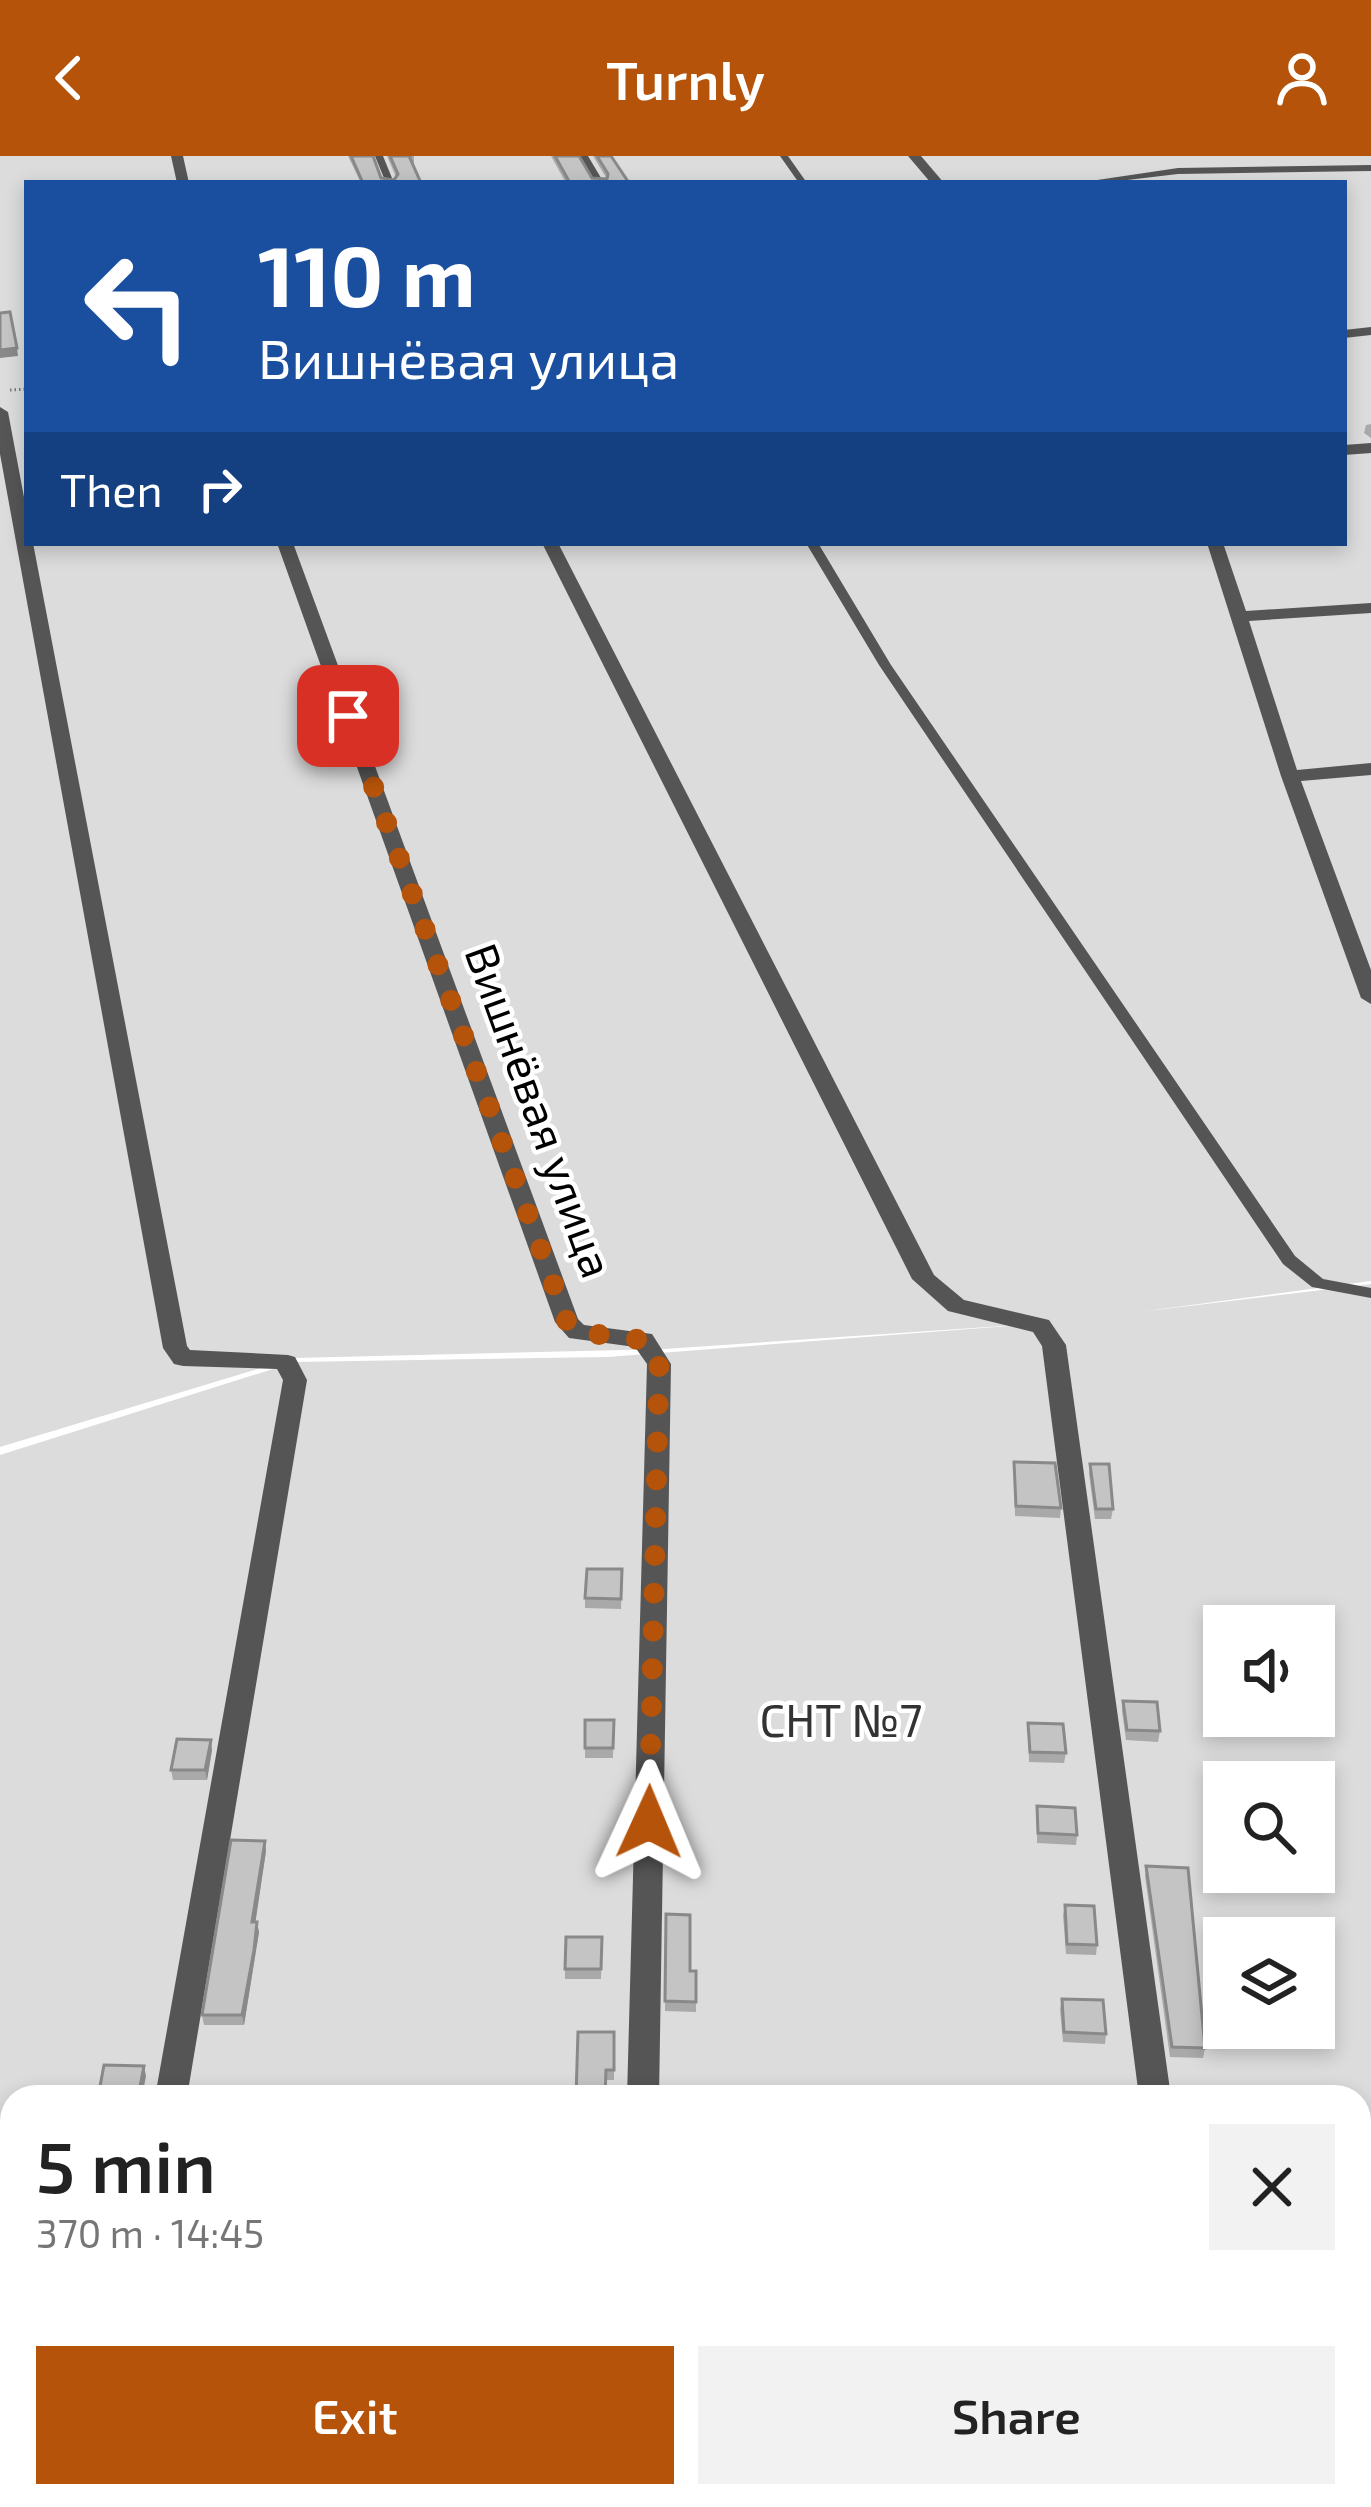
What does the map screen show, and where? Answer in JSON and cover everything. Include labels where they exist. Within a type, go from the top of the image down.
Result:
[{"type":"street","points":[[915,156],[935,180]]},
{"type":"street","points":[[0,412],[24,540]]},
{"type":"street","points":[[25,546],[175,1348],[183,1358],[279,1361],[286,1363],[295,1380],[173,2085]]},
{"type":"street","name":"Вишнёвая улица","points":[[286,546],[567,1322],[578,1332],[643,1340],[659,1364],[643,2085]]},
{"type":"street","points":[[552,546],[925,1280],[956,1306],[1041,1326],[1054,1345],[1153,2085]]},
{"type":"street","points":[[1215,546],[1289,776],[1371,998]]},
{"type":"street","points":[[1238,617],[1371,608]]},
{"type":"street","points":[[1289,776],[1371,770]]},
{"type":"lane","points":[[1105,180],[1178,171],[1371,167]]},
{"type":"lane","points":[[814,546],[885,665],[1289,1260],[1318,1283],[1371,1293]]},
{"type":"green space","name":"СНТ №7","points":[[0,156],[1371,156],[1371,1281],[1139,1312],[1371,1284],[1371,2085],[0,2085],[0,1455],[295,1362],[608,1357],[1046,1323],[664,1349],[294,1358],[0,1447]]},
{"type":"building","points":[[351,156],[373,156],[381,178],[394,180],[362,180]]},
{"type":"building","points":[[390,156],[409,156],[420,180],[394,180],[398,174]]},
{"type":"building","points":[[555,156],[579,156],[592,178],[607,179],[597,156],[611,156],[627,180],[568,180]]},
{"type":"building","points":[[10,312],[17,348],[0,350],[0,313]]},
{"type":"building","points":[[1014,1462],[1055,1463],[1061,1508],[1016,1506]]},
{"type":"building","points":[[1090,1464],[1109,1464],[1113,1509],[1096,1509]]},
{"type":"building","points":[[587,1569],[622,1569],[621,1599],[585,1598]]},
{"type":"building","points":[[1123,1701],[1157,1702],[1160,1731],[1127,1730]]},
{"type":"building","points":[[585,1720],[614,1720],[613,1748],[585,1748]]},
{"type":"building","points":[[1028,1723],[1063,1724],[1066,1753],[1030,1752]]},
{"type":"building","points":[[177,1739],[211,1740],[205,1770],[171,1770]]},
{"type":"building","points":[[1037,1806],[1075,1808],[1077,1835],[1038,1833]]},
{"type":"building","points":[[231,1840],[265,1841],[252,1922],[257,1922],[254,1950],[242,2015],[202,2015]]},
{"type":"building","points":[[1146,1866],[1188,1868],[1203,2048],[1172,2047]]},
{"type":"building","points":[[1065,1905],[1094,1906],[1097,1945],[1067,1944]]},
{"type":"building","points":[[666,1914],[690,1915],[690,1971],[696,1971],[696,2002],[665,2001]]},
{"type":"building","points":[[566,1937],[602,1937],[601,1969],[565,1969]]},
{"type":"building","points":[[1062,1999],[1103,2000],[1106,2034],[1064,2032]]},
{"type":"building","points":[[578,2032],[614,2032],[614,2070],[606,2070],[605,2085],[576,2085]]},
{"type":"building","points":[[104,2065],[144,2066],[140,2085],[100,2085]]},
{"type":"route","points":[[348,716],[567,1322],[578,1332],[643,1340],[652,1347],[659,1364],[649,1822]]}]
